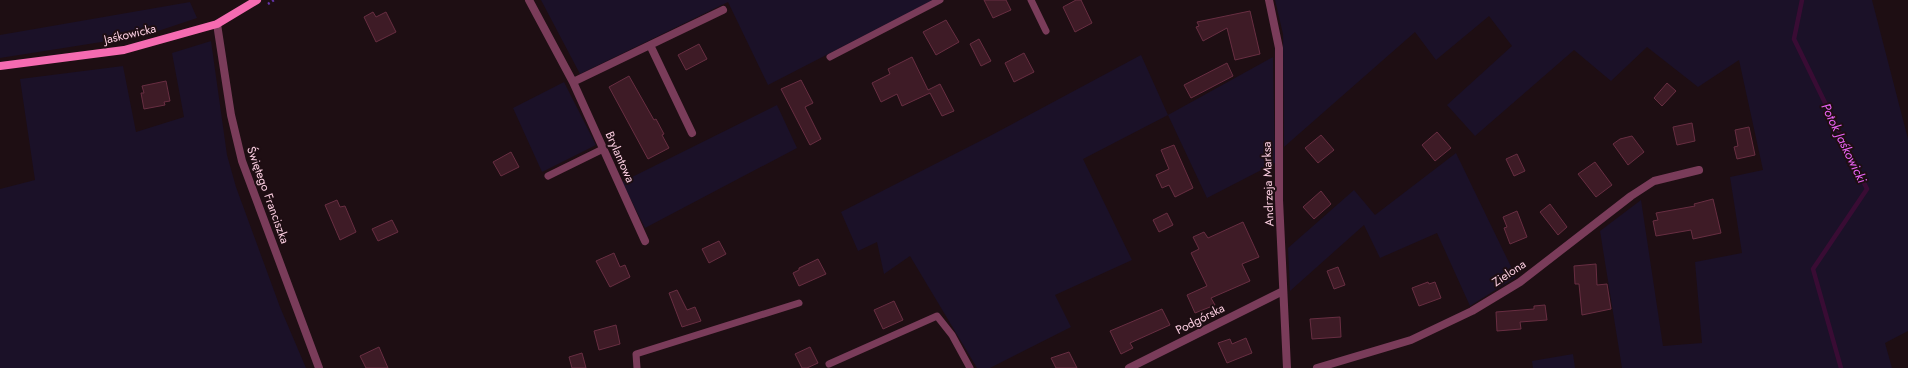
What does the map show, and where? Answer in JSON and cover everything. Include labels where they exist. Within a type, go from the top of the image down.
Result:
[{"type":"street","name":"Jaśkowicka","points":[[0,66],[124,50],[217,24],[257,0]]},
{"type":"street","name":"Brylantowa","points":[[529,0],[573,82],[645,241]]},
{"type":"street","name":"Andrzeja Marksa","points":[[1269,0],[1279,48],[1279,200],[1286,368]]},
{"type":"street","points":[[573,82],[723,10]]},
{"type":"street","name":"Świętego Franciszka","points":[[217,24],[231,115],[242,162],[319,368]]},
{"type":"street","points":[[650,45],[692,133]]},
{"type":"street","name":"Zielona","points":[[1317,368],[1411,340],[1472,311],[1520,282],[1632,196],[1654,181],[1699,170]]},
{"type":"street","name":"Podgórska","points":[[1129,368],[1282,291]]},
{"type":"lane","points":[[830,57],[940,0]]},
{"type":"lane","points":[[1031,0],[1046,31]]},
{"type":"lane","points":[[548,176],[603,149]]},
{"type":"lane","points":[[637,368],[636,354],[799,303]]},
{"type":"lane","points":[[829,364],[937,316],[952,335],[970,368]]},
{"type":"shaded area","points":[[541,0],[933,0],[768,85],[728,2],[580,74]]},
{"type":"shaded area","points":[[1275,0],[1872,0],[1908,139],[1908,331],[1885,343],[1892,368],[1622,368],[1600,231],[1641,200],[1663,346],[1702,343],[1695,262],[1742,253],[1730,177],[1763,170],[1739,60],[1698,87],[1647,47],[1611,81],[1574,50],[1475,136],[1447,105],[1512,46],[1489,16],[1436,60],[1415,32],[1284,147],[1283,34]]},
{"type":"shaded area","points":[[190,2],[197,18],[146,35],[0,58],[0,35]]},
{"type":"shaded area","points":[[211,41],[227,155],[236,187],[280,307],[306,368],[0,368],[0,189],[35,180],[20,79],[123,66],[136,132],[184,117],[172,53]]},
{"type":"shaded area","points":[[1141,55],[1168,115],[1083,159],[1132,260],[1055,295],[1071,327],[990,368],[977,368],[910,256],[884,274],[877,242],[858,251],[841,212],[988,137]]},
{"type":"shaded area","points":[[1273,57],[1275,163],[1207,198],[1168,115]]},
{"type":"shaded area","points":[[564,82],[596,145],[542,172],[513,108]]},
{"type":"shaded area","points":[[777,105],[797,148],[645,228],[622,182]]},
{"type":"shaded area","points":[[1456,153],[1516,277],[1470,306],[1437,233],[1380,258],[1364,225],[1290,291],[1288,248],[1354,190],[1375,215]]},
{"type":"shaded area","points":[[1573,354],[1575,368],[1533,368],[1532,361]]},
{"type":"building","points":[[984,0],[1006,0],[1011,10],[993,18]]},
{"type":"building","points":[[1076,0],[1081,0],[1092,23],[1075,32],[1063,7]]},
{"type":"building","points":[[1250,11],[1260,54],[1235,60],[1227,28],[1203,41],[1196,27],[1199,26],[1197,22]]},
{"type":"building","points":[[373,12],[376,17],[386,12],[396,32],[376,42],[364,17]]},
{"type":"building","points":[[946,20],[959,42],[936,55],[923,32]]},
{"type":"building","points":[[979,39],[991,61],[981,66],[970,44]]},
{"type":"building","points":[[699,44],[707,59],[686,70],[678,55]]},
{"type":"building","points":[[1024,53],[1034,72],[1014,82],[1005,63]]},
{"type":"building","points":[[912,57],[928,90],[940,84],[954,111],[942,116],[930,93],[902,106],[897,94],[881,102],[872,83],[890,74],[888,69]]},
{"type":"building","points":[[1227,63],[1233,76],[1191,98],[1184,85]]},
{"type":"building","points":[[629,76],[654,120],[656,119],[669,148],[648,159],[609,87]]},
{"type":"building","points":[[801,80],[813,103],[805,107],[821,139],[810,145],[781,89]]},
{"type":"building","points":[[166,81],[170,101],[164,102],[165,105],[144,109],[141,93],[144,93],[142,86]]},
{"type":"building","points":[[1667,83],[1676,91],[1662,106],[1654,98]]},
{"type":"building","points":[[1692,123],[1695,141],[1677,145],[1673,127]]},
{"type":"building","points":[[1749,127],[1755,155],[1737,159],[1734,147],[1738,146],[1735,130]]},
{"type":"building","points":[[1437,132],[1451,148],[1435,161],[1422,145]]},
{"type":"building","points":[[1321,135],[1334,150],[1318,163],[1305,148]]},
{"type":"building","points":[[1632,136],[1644,152],[1628,165],[1613,144],[1620,139]]},
{"type":"building","points":[[1174,145],[1193,188],[1175,197],[1169,185],[1162,188],[1156,175],[1169,169],[1161,150]]},
{"type":"building","points":[[511,152],[519,167],[501,176],[493,162]]},
{"type":"building","points":[[1517,154],[1525,171],[1514,176],[1506,159]]},
{"type":"building","points":[[1595,162],[1612,185],[1596,197],[1578,174]]},
{"type":"building","points":[[1321,191],[1331,204],[1314,219],[1303,207]]},
{"type":"building","points":[[1713,199],[1721,233],[1693,239],[1691,230],[1656,236],[1653,221],[1658,220],[1656,213],[1695,206],[1694,204]]},
{"type":"building","points":[[337,200],[340,207],[345,206],[356,232],[340,240],[325,205]]},
{"type":"building","points":[[1550,204],[1567,227],[1558,235],[1540,212]]},
{"type":"building","points":[[1517,211],[1527,237],[1510,244],[1504,228],[1507,227],[1503,217]]},
{"type":"building","points":[[1167,213],[1173,225],[1159,232],[1153,220]]},
{"type":"building","points":[[392,220],[398,232],[378,241],[372,229]]},
{"type":"building","points":[[1243,222],[1259,257],[1242,264],[1250,281],[1211,298],[1215,305],[1195,313],[1187,295],[1207,286],[1191,253],[1199,249],[1193,237],[1204,232],[1208,238]]},
{"type":"building","points":[[719,241],[726,254],[709,263],[702,249]]},
{"type":"building","points":[[614,253],[620,267],[625,265],[630,277],[610,287],[596,261]]},
{"type":"building","points":[[818,259],[826,274],[799,286],[793,273],[799,270],[799,268]]},
{"type":"building","points":[[1596,264],[1597,285],[1607,284],[1611,309],[1582,315],[1579,284],[1575,284],[1574,266]]},
{"type":"building","points":[[1338,267],[1345,285],[1334,289],[1327,271]]},
{"type":"building","points":[[1428,282],[1429,284],[1435,282],[1441,298],[1419,306],[1412,288]]},
{"type":"building","points":[[677,290],[687,310],[695,307],[701,321],[682,327],[669,293]]},
{"type":"building","points":[[894,301],[903,320],[883,329],[874,310]]},
{"type":"building","points":[[1545,305],[1547,320],[1520,322],[1521,329],[1497,331],[1496,312],[1534,309],[1534,306]]},
{"type":"building","points":[[1162,309],[1170,325],[1130,343],[1133,348],[1121,354],[1110,331]]},
{"type":"building","points":[[1340,317],[1341,337],[1312,339],[1310,319]]},
{"type":"building","points":[[616,325],[620,344],[599,350],[594,331]]},
{"type":"building","points":[[1246,338],[1252,353],[1227,363],[1218,343],[1230,339],[1232,344]]},
{"type":"building","points":[[379,347],[388,368],[366,368],[360,356]]},
{"type":"building","points":[[810,347],[818,363],[807,368],[802,368],[795,354]]},
{"type":"building","points":[[1069,352],[1077,368],[1056,368],[1051,358]]},
{"type":"building","points":[[582,353],[586,368],[572,368],[569,357]]},
{"type":"waterway","name":"Potok Jaśkowicki","points":[[1802,0],[1794,39],[1867,189],[1813,269],[1841,368]]}]
